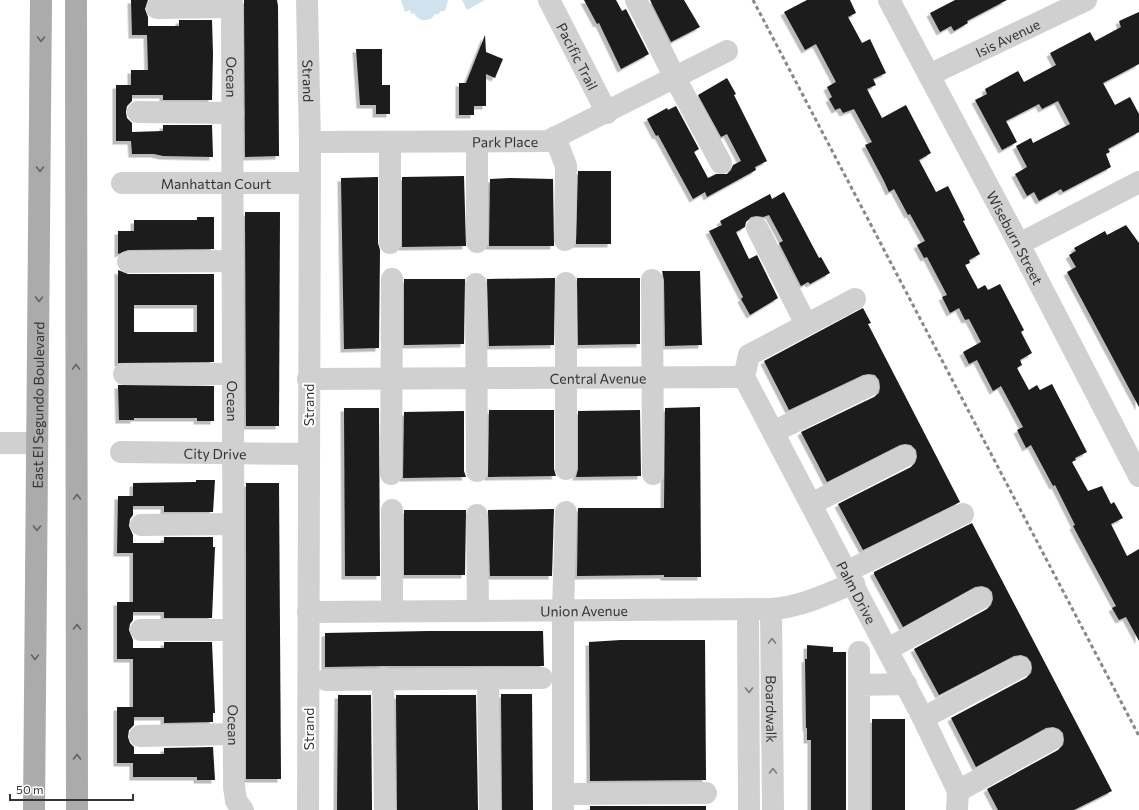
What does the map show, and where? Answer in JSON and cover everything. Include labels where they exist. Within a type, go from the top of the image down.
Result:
[{"type":"main road","name":"East El Segundo Boulevard","points":[[34,810],[42,0]]},
{"type":"main road","points":[[76,0],[77,810]]},
{"type":"street","name":"Strand","points":[[307,0],[310,142],[308,379],[308,810]]},
{"type":"street","name":"Pacific Trail","points":[[548,0],[607,113]]},
{"type":"street","points":[[636,0],[675,78],[721,163]]},
{"type":"street","name":"Wiseburn Street","points":[[889,0],[1019,244],[1139,476]]},
{"type":"street","name":"Isis Avenue","points":[[929,75],[1086,0]]},
{"type":"street","points":[[157,8],[232,4]]},
{"type":"street","name":"Ocean","points":[[232,4],[233,734],[234,788],[239,806]]},
{"type":"street","name":"Park Place","points":[[310,142],[548,141],[727,52]]},
{"type":"street","points":[[138,112],[232,113]]},
{"type":"street","points":[[555,137],[566,166],[565,240]]},
{"type":"street","points":[[477,141],[478,242]]},
{"type":"street","points":[[390,142],[390,243]]},
{"type":"street","points":[[1019,244],[1139,182]]},
{"type":"street","name":"Manhattan Court","points":[[122,183],[310,183]]},
{"type":"street","points":[[757,228],[806,324]]},
{"type":"street","points":[[128,262],[233,261]]},
{"type":"street","points":[[391,474],[392,279]]},
{"type":"street","points":[[652,280],[652,474]]},
{"type":"street","points":[[566,283],[566,469]]},
{"type":"street","points":[[476,284],[477,471]]},
{"type":"street","points":[[744,377],[749,355],[855,299]]},
{"type":"street","points":[[124,374],[233,374]]},
{"type":"street","name":"Central Avenue","points":[[308,379],[744,377]]},
{"type":"street","name":"Palm Drive","points":[[744,377],[851,577],[906,684],[923,718],[958,801]]},
{"type":"street","points":[[773,432],[868,386]]},
{"type":"street","points":[[0,443],[37,443]]},
{"type":"street","name":"City Drive","points":[[121,452],[308,454]]},
{"type":"street","points":[[812,504],[905,456]]},
{"type":"street","points":[[392,510],[392,611]]},
{"type":"street","points":[[566,512],[563,610],[564,802],[706,793]]},
{"type":"street","name":"Union Avenue","points":[[308,612],[788,608],[804,604],[963,514]]},
{"type":"street","points":[[478,515],[478,611]]},
{"type":"street","points":[[141,525],[233,524]]},
{"type":"street","points":[[888,649],[981,598]]},
{"type":"street","name":"Boardwalk","points":[[748,609],[749,810]]},
{"type":"street","name":"Boardwalk","points":[[772,609],[773,810]]},
{"type":"street","points":[[141,630],[233,630]]},
{"type":"street","points":[[859,652],[859,810]]},
{"type":"street","points":[[923,718],[1020,667]]},
{"type":"street","points":[[326,680],[383,678],[542,678]]},
{"type":"street","points":[[383,678],[385,810]]},
{"type":"street","points":[[488,678],[490,810]]},
{"type":"street","points":[[859,685],[906,684]]},
{"type":"street","points":[[140,736],[233,734]]},
{"type":"street","points":[[958,801],[1052,739]]},
{"type":"street","points":[[749,745],[773,745]]},
{"type":"water","points":[[401,0],[448,0],[445,11],[440,11],[439,14],[435,14],[431,19],[424,20],[417,18],[414,13],[411,14],[410,10],[405,12]]},
{"type":"water","points":[[462,0],[485,0],[467,10]]},
{"type":"building","points":[[131,0],[148,0],[145,9],[148,17],[148,26],[179,26],[179,20],[212,20],[212,100],[163,100],[163,95],[132,95],[132,101],[127,106],[126,112],[127,118],[132,123],[132,132],[163,131],[163,125],[212,125],[213,157],[132,154],[131,141],[116,141],[116,85],[131,85],[131,70],[148,70],[147,35],[132,35]]},
{"type":"building","points":[[244,0],[277,0],[279,156],[245,157]]},
{"type":"building","points":[[584,0],[616,0],[622,11],[626,9],[649,54],[621,69],[599,23],[597,24]]},
{"type":"building","points":[[650,0],[684,0],[700,27],[671,42]]},
{"type":"building","points":[[807,0],[850,0],[856,13],[848,17],[862,43],[870,39],[886,73],[873,79],[876,85],[867,89],[882,118],[906,105],[931,153],[919,160],[936,192],[948,186],[965,220],[963,221],[980,254],[969,260],[970,263],[965,265],[978,289],[985,285],[988,290],[1000,284],[1024,330],[1021,332],[1032,353],[1020,360],[1022,365],[1017,368],[1029,390],[1037,385],[1040,390],[1052,384],[1087,452],[1075,458],[1076,460],[1072,462],[1088,491],[1102,486],[1111,504],[1114,502],[1123,518],[1111,524],[1127,556],[1139,549],[1139,641],[1126,617],[1119,620],[1112,608],[1116,606],[1073,526],[1075,525],[1055,485],[1053,486],[1031,445],[1026,448],[1017,430],[1023,427],[1001,386],[993,391],[977,360],[969,364],[963,352],[981,342],[969,319],[965,320],[959,308],[950,313],[942,297],[947,295],[927,257],[924,258],[917,245],[925,241],[910,214],[908,215],[894,189],[889,192],[865,145],[872,142],[854,109],[843,113],[840,108],[835,110],[829,99],[832,97],[827,87],[836,82],[816,44],[805,50],[784,12]]},
{"type":"building","points":[[955,0],[1007,0],[967,21],[968,23],[954,31],[951,26],[940,32],[930,13]]},
{"type":"building","points":[[1139,12],[1139,64],[1103,83],[1115,105],[1130,97],[1139,114],[1139,132],[1108,149],[1110,152],[1106,154],[1111,167],[1063,192],[1061,189],[1039,201],[1034,192],[1027,196],[1015,174],[1027,167],[1016,146],[1031,138],[1033,143],[1070,124],[1058,101],[1042,109],[1039,104],[1006,121],[1017,142],[1002,150],[975,100],[987,94],[985,89],[1018,71],[1024,82],[1056,65],[1050,53],[1090,32],[1095,41],[1121,27],[1119,21]]},
{"type":"building","points":[[485,35],[486,52],[503,59],[495,78],[486,74],[486,106],[474,106],[474,115],[459,115],[459,83],[466,83]]},
{"type":"building","points":[[356,49],[382,49],[382,85],[390,85],[390,114],[376,114],[376,105],[360,105]]},
{"type":"building","points":[[727,78],[767,161],[755,167],[756,170],[707,197],[705,192],[693,199],[658,135],[656,136],[647,119],[667,108],[668,110],[676,106],[699,149],[694,152],[708,178],[716,174],[727,174],[733,165],[741,161],[727,134],[721,137],[698,95]]},
{"type":"building","points":[[578,171],[611,171],[611,244],[576,244]]},
{"type":"building","points":[[464,176],[466,246],[402,247],[402,177]]},
{"type":"building","points":[[378,177],[378,243],[380,250],[379,348],[344,349],[341,178]]},
{"type":"building","points":[[490,179],[553,179],[554,246],[489,246]]},
{"type":"building","points":[[784,192],[819,258],[821,257],[830,273],[810,284],[808,282],[801,286],[779,243],[783,241],[769,215],[763,217],[751,217],[746,222],[745,227],[736,232],[749,259],[757,255],[778,298],[750,315],[741,299],[743,297],[709,231],[722,225],[720,221],[770,194],[772,199]]},
{"type":"building","points":[[245,212],[280,212],[279,426],[246,426]]},
{"type":"building","points":[[197,217],[214,217],[214,249],[128,250],[118,254],[118,231],[134,231],[134,220],[197,220]]},
{"type":"building","points":[[1126,225],[1139,243],[1139,407],[1067,272],[1076,267],[1069,255],[1076,251],[1074,248],[1105,231],[1107,235]]},
{"type":"building","points":[[118,270],[128,274],[214,274],[214,362],[118,363]],"holes":[[[134,305],[197,305],[197,332],[134,332]]]},
{"type":"building","points":[[662,271],[700,271],[702,345],[665,346],[664,280]]},
{"type":"building","points":[[555,278],[554,345],[489,346],[487,279]]},
{"type":"building","points":[[577,278],[640,278],[640,344],[578,345]]},
{"type":"building","points":[[404,279],[465,279],[464,344],[404,345]]},
{"type":"building","points":[[863,308],[871,323],[868,324],[960,502],[863,550],[838,504],[911,467],[915,463],[917,457],[916,450],[911,445],[900,445],[827,482],[801,432],[874,397],[879,393],[879,380],[875,375],[863,375],[789,410],[764,361]]},
{"type":"building","points":[[118,385],[214,386],[214,421],[197,421],[197,418],[134,418],[134,420],[119,420]]},
{"type":"building","points":[[700,407],[701,577],[664,577],[664,575],[577,576],[578,508],[664,508],[665,408]]},
{"type":"building","points":[[344,408],[379,408],[380,576],[345,576]]},
{"type":"building","points":[[489,410],[554,410],[554,469],[556,476],[488,477]]},
{"type":"building","points":[[640,410],[641,476],[576,477],[578,469],[578,411]]},
{"type":"building","points":[[464,411],[464,471],[466,477],[403,478],[404,412]]},
{"type":"building","points":[[196,480],[215,480],[213,512],[164,512],[164,506],[133,506],[133,515],[130,519],[129,526],[133,535],[133,543],[164,543],[164,537],[213,537],[213,547],[215,547],[212,618],[164,618],[164,612],[133,612],[133,620],[130,624],[129,630],[133,640],[133,648],[164,648],[164,642],[212,642],[215,713],[213,713],[213,722],[164,723],[164,717],[134,717],[134,725],[129,730],[128,737],[130,743],[134,747],[134,754],[164,754],[164,748],[213,747],[215,780],[197,780],[197,777],[133,777],[133,763],[117,763],[117,707],[133,707],[133,659],[117,659],[117,602],[133,602],[133,553],[117,553],[118,496],[133,496],[133,483],[196,482]]},
{"type":"building","points":[[246,483],[279,483],[281,779],[246,779]]},
{"type":"building","points":[[554,509],[552,576],[490,576],[488,510]]},
{"type":"building","points":[[404,510],[466,510],[465,575],[404,575]]},
{"type":"building","points":[[972,523],[1112,791],[1074,810],[998,810],[987,789],[1058,750],[1063,745],[1064,740],[1063,733],[1059,729],[1053,727],[1046,728],[976,767],[951,718],[1026,678],[1031,673],[1032,668],[1031,662],[1027,657],[1021,655],[1014,656],[939,695],[914,649],[987,609],[991,605],[993,599],[992,592],[988,588],[982,586],[975,587],[903,627],[874,574],[874,572]]},
{"type":"building","points":[[543,631],[544,666],[325,667],[325,633]]},
{"type":"building","points":[[621,640],[705,640],[706,780],[590,781],[589,642]]},
{"type":"building","points":[[807,645],[833,647],[833,652],[846,652],[846,810],[811,810],[811,740],[807,740],[806,728],[805,659],[807,659]]},
{"type":"building","points":[[501,694],[532,694],[533,810],[502,810]]},
{"type":"building","points":[[338,695],[371,695],[372,810],[337,810]]},
{"type":"building","points":[[396,695],[476,695],[478,810],[397,810]]},
{"type":"building","points":[[872,719],[905,719],[905,810],[872,810]]},
{"type":"building","points":[[590,806],[706,806],[706,810],[590,810]]},
{"type":"railway","points":[[753,0],[1139,736]]}]
